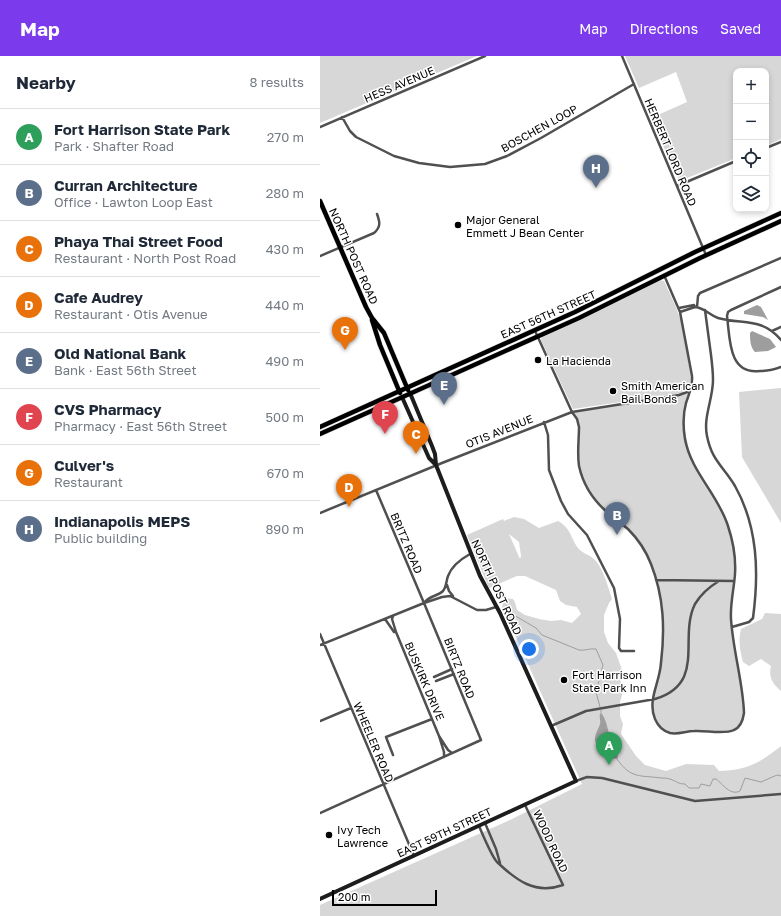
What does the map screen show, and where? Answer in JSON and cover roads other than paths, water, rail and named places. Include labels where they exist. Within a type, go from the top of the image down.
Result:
[{"type":"main road","name":"NORTH POST ROAD","points":[[320,201],[372,318],[380,345],[402,397]]},
{"type":"main road","name":"EAST 56TH STREET","points":[[320,427],[575,312],[703,248],[781,213]]},
{"type":"main road","name":"EAST 56TH STREET","points":[[320,434],[537,335],[598,309],[664,275],[781,221]]},
{"type":"main road","name":"NORTH POST ROAD","points":[[372,318],[384,333],[410,393]]},
{"type":"main road","points":[[327,431],[327,428],[338,422],[342,417]]},
{"type":"street","name":"HESS AVENUE","points":[[320,126],[485,56]]},
{"type":"street","name":"HERBERT LORD ROAD","points":[[622,56],[706,255]]},
{"type":"street","name":"BOSCHEN LOOP","points":[[342,117],[350,131],[356,137],[394,156],[419,163],[450,167],[485,164],[507,156],[541,138],[634,84]]},
{"type":"street","points":[[769,147],[781,142]]},
{"type":"street","points":[[677,186],[733,162]]},
{"type":"street","points":[[320,256],[376,232],[379,224],[377,214]]},
{"type":"street","points":[[696,307],[700,293],[781,258]]},
{"type":"street","points":[[537,335],[572,412],[579,424],[578,455],[580,469],[586,486],[592,497],[602,508],[624,526],[639,541],[650,561],[656,580],[662,603],[664,630],[661,668],[652,706],[656,721],[661,728],[670,733],[676,734],[698,730],[727,732],[738,727],[742,723],[744,717],[732,627],[731,609],[734,581],[734,553],[727,522],[715,496],[694,466],[687,446],[684,432],[684,417],[692,376],[679,308],[664,275]]},
{"type":"street","points":[[781,287],[731,310],[728,313],[733,355],[737,363],[743,368],[755,372],[772,370],[781,367]]},
{"type":"street","points":[[679,308],[694,305],[718,318],[754,322],[772,331],[781,340]]},
{"type":"street","points":[[680,312],[696,307]]},
{"type":"street","points":[[705,310],[713,379],[706,425],[710,449],[714,458],[734,484],[741,499],[750,524],[755,551],[756,583],[753,618],[750,622],[732,627]]},
{"type":"street","points":[[772,331],[781,327]]},
{"type":"street","name":"OTIS AVENUE","points":[[320,513],[436,465],[572,412],[679,395],[690,391]]},
{"type":"street","name":"NORTH POST ROAD","points":[[410,393],[434,450],[436,465],[470,554],[482,581],[497,607],[576,781]]},
{"type":"street","name":"NORTH POST ROAD","points":[[402,397],[429,458],[436,465]]},
{"type":"street","points":[[544,422],[548,435],[549,470],[556,489],[566,510],[587,534],[614,588],[620,619],[619,648],[621,651],[634,651]]},
{"type":"street","name":"BRITZ ROAD","points":[[376,490],[424,603]]},
{"type":"street","points":[[424,603],[426,600],[441,593],[447,585],[449,574],[457,562],[470,554]]},
{"type":"street","points":[[656,580],[734,581]]},
{"type":"street","points":[[550,726],[590,710],[653,699],[668,694],[683,679],[688,665],[691,620],[694,608],[703,593],[719,581]]},
{"type":"street","points":[[447,585],[449,591],[455,598]]},
{"type":"street","points":[[320,645],[424,603],[447,596],[455,598],[477,610],[486,610],[497,607]]},
{"type":"street","name":"BIRTZ ROAD","points":[[424,603],[481,740],[452,753]]},
{"type":"street","name":"BUSKIRK DRIVE","points":[[393,616],[392,619],[397,631],[396,632],[439,736],[444,757]]},
{"type":"street","name":"BUSKIRK DRIVE","points":[[385,619],[388,621],[394,632],[396,632]]},
{"type":"street","name":"WHEELER ROAD","points":[[320,634],[414,856]]},
{"type":"street","points":[[434,677],[452,669]]},
{"type":"street","points":[[436,681],[454,674]]},
{"type":"street","points":[[320,721],[351,708]]},
{"type":"street","points":[[393,755],[386,737],[432,719]]},
{"type":"street","name":"BUSKIRK DRIVE","points":[[439,736],[448,750],[452,753]]},
{"type":"street","points":[[320,813],[452,753]]},
{"type":"street","points":[[576,781],[587,778],[602,778],[695,801],[781,794]]},
{"type":"street","name":"EAST 59TH STREET","points":[[320,899],[576,781]]},
{"type":"street","name":"WOOD ROAD","points":[[500,864],[512,876],[528,886],[543,888],[562,885],[525,804]]},
{"type":"street","points":[[484,823],[496,849],[500,864]]},
{"type":"street","points":[[479,826],[497,862],[500,864]]},
{"type":"waterway","points":[[506,604],[512,614],[536,628],[542,635],[579,650],[596,649],[603,665],[596,692],[600,707]]},
{"type":"waterway","points":[[617,759],[631,773],[641,776],[669,779],[685,784],[689,788],[699,788],[701,784],[710,786],[713,779],[716,779],[730,791],[736,792],[740,791],[745,778],[761,782],[777,775],[781,776]]},
{"type":"place","name":"Indianapolis MEPS","points":[[596,188]]},
{"type":"place","name":"Major General Emmett J Bean Center","points":[[458,225]]},
{"type":"place","name":"Culver's","points":[[345,350]]},
{"type":"place","name":"La Hacienda","points":[[538,360]]},
{"type":"place","name":"Smith American Bail Bonds","points":[[613,391]]},
{"type":"place","name":"Old National Bank","points":[[444,405]]},
{"type":"place","name":"CVS Pharmacy","points":[[385,434]]},
{"type":"place","name":"Phaya Thai Street Food","points":[[416,454]]},
{"type":"place","name":"Cafe Audrey","points":[[349,507]]},
{"type":"place","name":"Curran Architecture","points":[[617,535]]},
{"type":"place","name":"Fort Harrison State Park Inn","points":[[564,680]]},
{"type":"place","name":"Fort Harrison State Park","points":[[609,765]]},
{"type":"place","name":"Ivy Tech Lawrence","points":[[329,835]]}]
